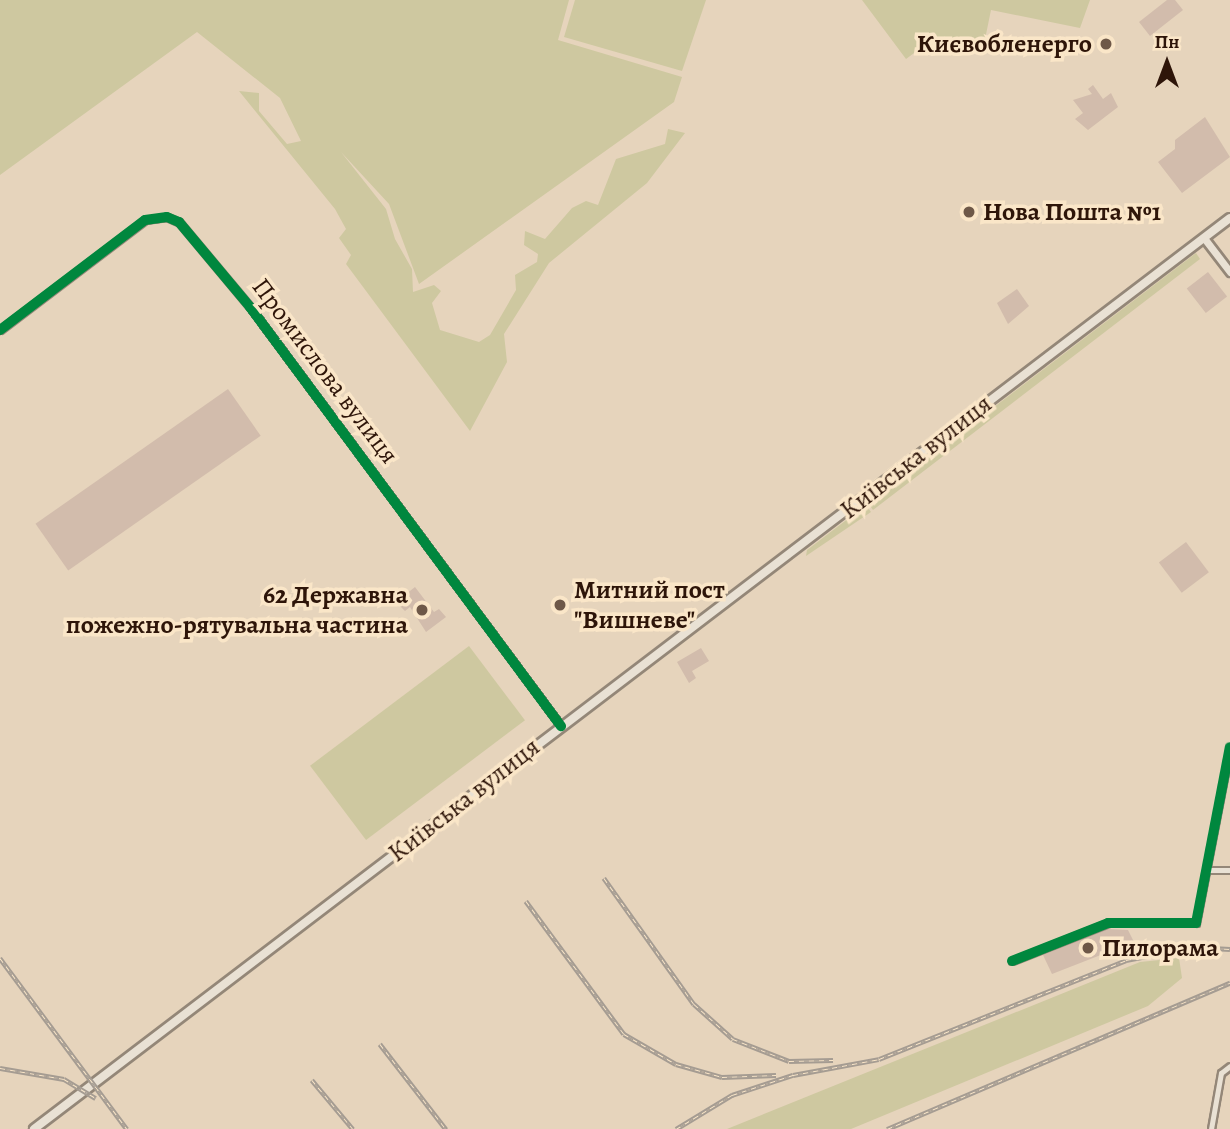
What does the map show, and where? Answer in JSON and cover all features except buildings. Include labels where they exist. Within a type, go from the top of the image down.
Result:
[{"type":"main road","name":"Київська вулиця","points":[[34,1129],[1230,218]]},
{"type":"street","name":"Промислова вулиця","points":[[0,330],[145,220],[167,216],[179,222],[250,307],[561,726]]},
{"type":"street","points":[[1204,238],[1230,272]]},
{"type":"street","points":[[1012,961],[1108,923],[1196,923],[1230,747]]},
{"type":"street","points":[[1221,794],[1230,793]]},
{"type":"street","points":[[1207,870],[1230,870]]},
{"type":"street","points":[[1211,1129],[1221,1073],[1230,1066]]},
{"type":"shaded area","points":[[0,0],[569,0],[558,40],[682,77],[674,102],[419,284],[389,204],[341,152],[386,209],[395,239],[412,269],[413,292],[434,285],[441,291],[432,303],[440,330],[479,342],[490,335],[516,290],[515,275],[537,262],[538,254],[524,245],[525,231],[545,239],[572,208],[586,201],[598,205],[616,159],[665,144],[668,129],[685,133],[647,183],[549,263],[504,334],[507,362],[470,431],[346,264],[351,255],[339,238],[346,229],[335,209],[239,91],[259,93],[259,111],[287,144],[301,141],[280,98],[197,32],[0,175]]},
{"type":"shaded area","points":[[575,0],[706,0],[682,71],[564,37]]},
{"type":"shaded area","points":[[862,0],[1090,0],[1080,28],[991,10],[983,49],[933,39],[906,59]]},
{"type":"shaded area","points":[[1196,253],[1200,259],[873,510],[868,503]]},
{"type":"shaded area","points":[[866,505],[871,512],[806,556],[807,550]]},
{"type":"shaded area","points":[[469,646],[525,720],[366,840],[310,766]]},
{"type":"shaded area","points":[[1179,958],[1182,978],[1148,1006],[851,1129],[727,1129],[1140,962]]},
{"type":"railway","points":[[604,878],[694,1004],[733,1039],[789,1061],[833,1060]]},
{"type":"railway","points":[[526,901],[624,1034],[676,1064],[722,1077],[776,1075]]},
{"type":"railway","points":[[676,1129],[732,1095],[793,1075],[879,1059],[1126,960],[1194,947],[1230,949]]},
{"type":"railway","points":[[0,958],[127,1129]]},
{"type":"railway","points":[[887,1129],[1230,983]]},
{"type":"railway","points":[[380,1044],[446,1129]]},
{"type":"railway","points":[[0,1068],[64,1079],[96,1098]]},
{"type":"railway","points":[[312,1080],[353,1129]]},
{"type":"cycle path","points":[[0,330],[145,220],[167,217],[179,222],[250,307],[561,726]]},
{"type":"cycle path","points":[[1012,961],[1108,923],[1196,923],[1230,747]]},
{"type":"place","name":"Києвобленерго","points":[[1106,44]]},
{"type":"place","name":"Нова Пошта №1","points":[[969,212]]},
{"type":"place","name":"Митний пост \"Вишневе\"","points":[[560,605]]},
{"type":"place","name":"62 Державна пожежно-рятувальна частина","points":[[422,610]]},
{"type":"place","name":"Пилорама","points":[[1088,948]]}]
